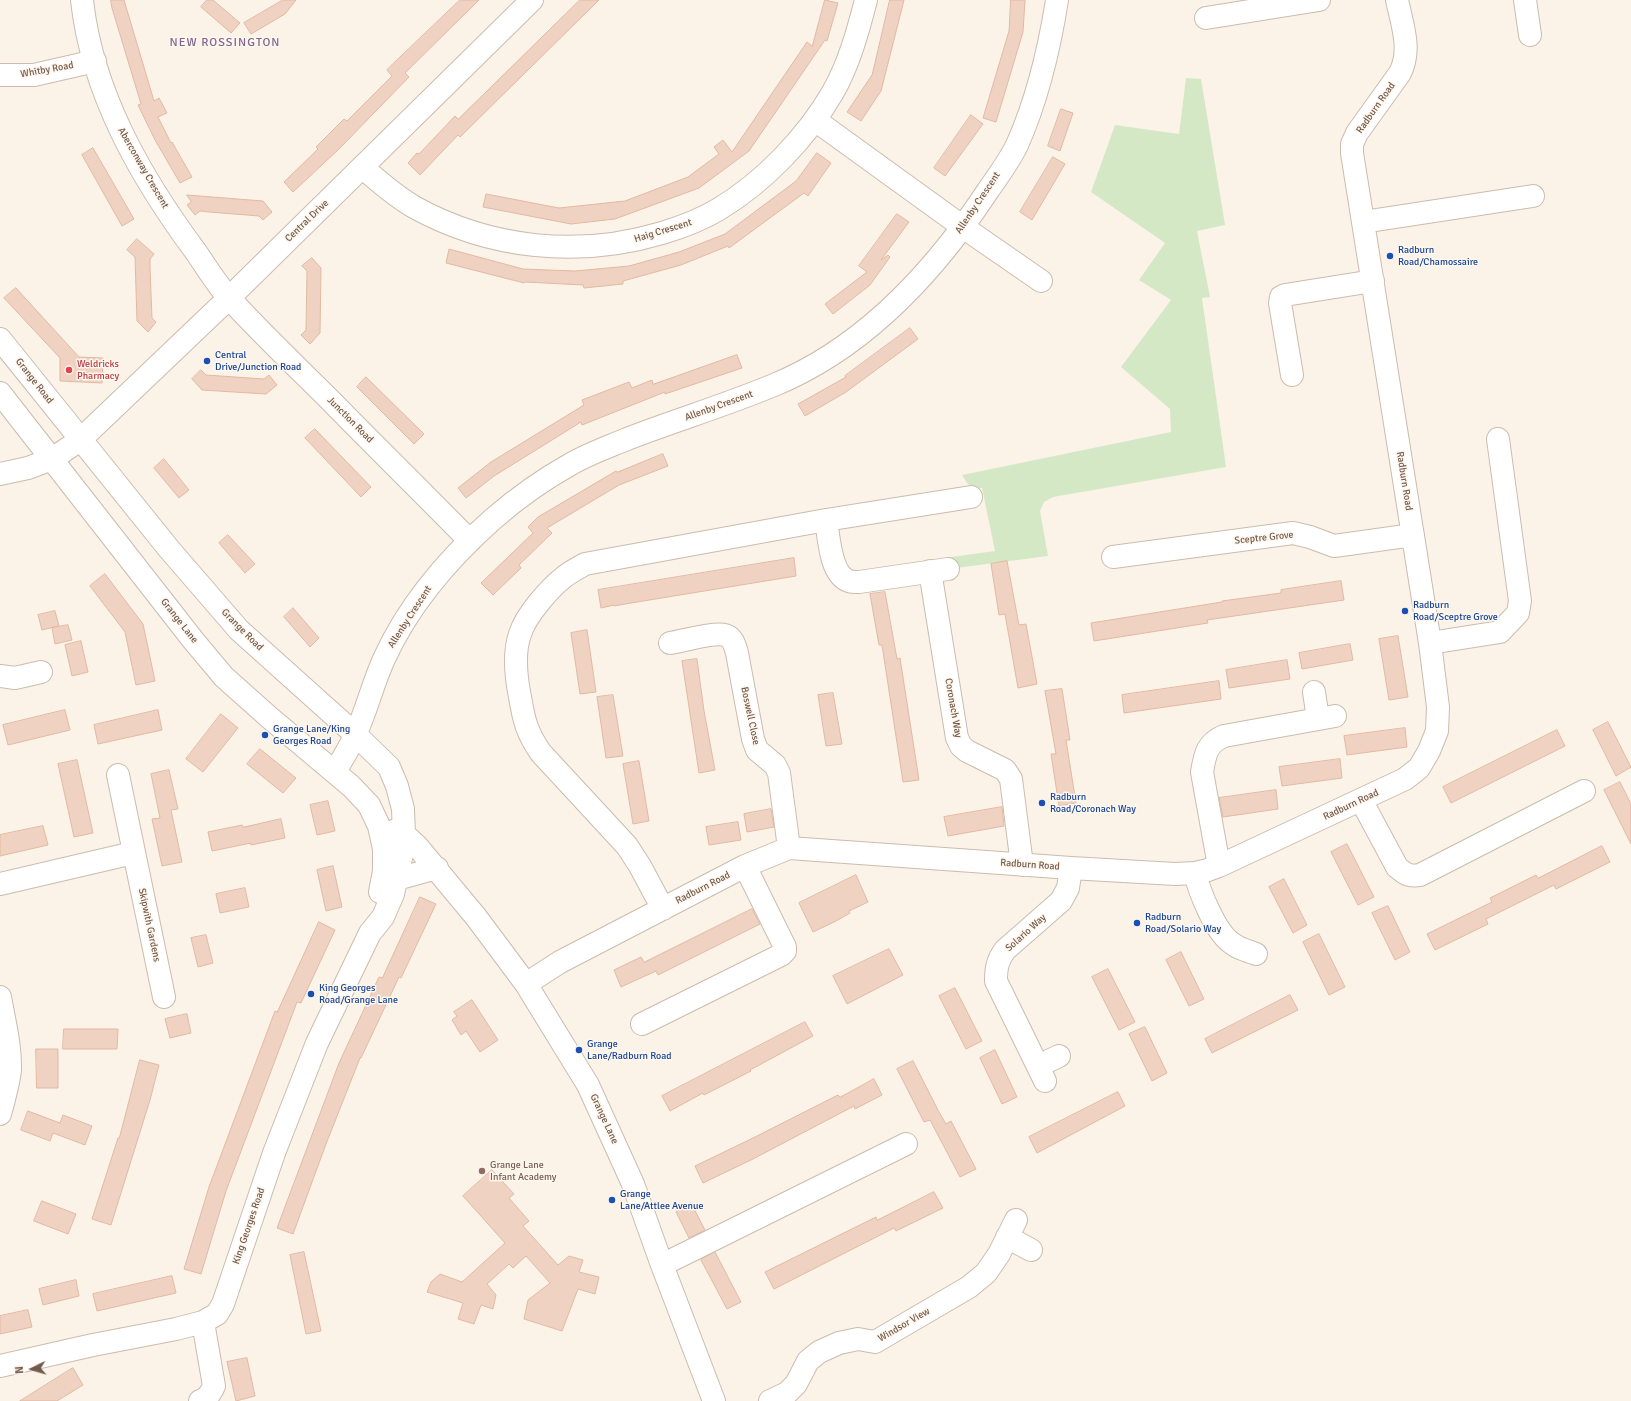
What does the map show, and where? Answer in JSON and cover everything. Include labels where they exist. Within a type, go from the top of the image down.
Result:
[{"type":"street","name":"Aberconway Crescent","points":[[82,0],[83,13],[95,61],[106,97],[122,135],[146,177],[185,237],[229,298]]},
{"type":"street","name":"Central Drive","points":[[0,474],[28,468],[52,459],[80,440],[229,298],[532,0]]},
{"type":"street","name":"Haig Crescent","points":[[362,167],[388,189],[412,206],[464,229],[500,239],[565,248],[610,244],[644,238],[688,225],[719,210],[760,179],[794,146],[815,120],[834,90],[848,58],[866,0]]},
{"type":"street","name":"Allenby Crescent","points":[[335,772],[356,735],[383,661],[397,634],[420,599],[444,568],[499,514],[528,492],[570,464],[600,450],[665,424],[731,402],[778,384],[844,346],[908,291],[963,228],[1015,148],[1031,112],[1050,45],[1057,0]]},
{"type":"street","points":[[1206,18],[1319,0]]},
{"type":"street","name":"Radburn Road","points":[[526,984],[560,962],[745,866],[789,848],[1022,865],[1175,874],[1195,873],[1219,866],[1361,800],[1405,779],[1419,768],[1429,751],[1437,731],[1438,708],[1430,643],[1352,153],[1352,144],[1357,133],[1404,66],[1406,44],[1397,0]]},
{"type":"street","points":[[1525,0],[1530,34]]},
{"type":"street","name":"Whitby Road","points":[[0,75],[34,75],[95,61]]},
{"type":"street","points":[[815,120],[963,228],[1040,281]]},
{"type":"street","points":[[1363,222],[1533,196]]},
{"type":"street","points":[[1292,375],[1280,303],[1281,297],[1285,295],[1373,281]]},
{"type":"street","name":"Junction Road","points":[[229,298],[470,541]]},
{"type":"street","name":"Grange Road","points":[[0,339],[169,549],[239,630],[356,735],[389,767],[403,810],[404,834],[403,849],[390,878]]},
{"type":"street","name":"Grange Lane","points":[[0,393],[193,640],[224,677],[270,718],[352,786],[369,805],[379,826],[390,878],[374,912],[370,934]]},
{"type":"street","points":[[1430,643],[1500,632],[1518,613],[1520,601],[1498,439]]},
{"type":"street","points":[[663,909],[640,866],[627,846],[541,753],[531,739],[524,719],[517,681],[516,655],[520,633],[531,613],[550,590],[565,576],[585,564],[826,520],[971,497]]},
{"type":"street","name":"Coronach Way","points":[[826,520],[833,561],[840,575],[849,581],[859,582],[939,570],[957,738],[961,746],[967,751],[1005,770],[1011,779],[1022,865]]},
{"type":"street","name":"Sceptre Grove","points":[[1113,557],[1293,533],[1310,537],[1334,546],[1413,535]]},
{"type":"street","name":"Boswell Close","points":[[670,643],[718,635],[726,635],[731,639],[737,653],[753,739],[757,750],[775,765],[779,773],[789,848]]},
{"type":"street","points":[[0,676],[15,678],[41,672]]},
{"type":"street","points":[[1219,866],[1202,772],[1204,757],[1209,747],[1216,740],[1224,736],[1327,717],[1314,692]]},
{"type":"street","name":"Skipwith Gardens","points":[[118,775],[164,997]]},
{"type":"street","points":[[1361,800],[1397,867],[1404,874],[1411,877],[1420,876],[1584,791]]},
{"type":"street","name":"Grange Lane","points":[[379,826],[404,834],[437,868],[526,984],[588,1085],[633,1184],[714,1401]]},
{"type":"street","points":[[0,884],[133,853]]},
{"type":"street","points":[[642,1024],[781,955],[785,951],[785,947],[745,866]]},
{"type":"street","points":[[390,878],[437,868]]},
{"type":"street","name":"Solario Way","points":[[1059,1056],[1042,1074],[996,981],[996,969],[998,959],[1005,950],[1061,901],[1068,888],[1071,868]]},
{"type":"street","points":[[1195,873],[1198,888],[1219,930],[1233,945],[1256,954]]},
{"type":"street","name":"King Georges Road","points":[[0,1366],[93,1345],[176,1329],[203,1322],[217,1314],[223,1304],[274,1153],[317,1043],[370,934]]},
{"type":"street","points":[[0,996],[7,1035],[10,1070],[0,1114]]},
{"type":"street","points":[[662,1265],[906,1144]]},
{"type":"street","name":"Windsor View","points":[[770,1401],[787,1393],[796,1384],[808,1361],[819,1352],[839,1343],[858,1338],[875,1342],[969,1287],[986,1273],[999,1254],[1012,1228],[1031,1250]]},
{"type":"street","points":[[200,1401],[204,1400],[214,1386],[203,1322]]},
{"type":"green space","points":[[1186,78],[1201,79],[1225,225],[1197,231],[1210,297],[1202,298],[1226,467],[1053,497],[1044,502],[1040,511],[1048,556],[948,569],[951,557],[995,551],[982,488],[972,488],[962,475],[1171,432],[1170,409],[1121,367],[1171,300],[1139,280],[1165,243],[1091,192],[1115,125],[1179,134]]},
{"type":"building","points":[[111,0],[124,0],[154,101],[159,98],[167,113],[158,117],[171,143],[172,142],[192,177],[180,183],[155,140],[138,105],[141,104],[112,8]]},
{"type":"building","points":[[207,0],[213,0],[240,23],[231,33],[201,7]]},
{"type":"building","points":[[283,0],[296,0],[285,14],[251,34],[244,23]]},
{"type":"building","points":[[460,0],[479,0],[405,73],[409,77],[339,149],[293,192],[284,182],[318,149],[316,147],[344,119],[347,121],[392,76],[387,70]]},
{"type":"building","points":[[580,0],[599,0],[460,137],[458,135],[420,175],[408,163],[417,153],[419,154],[455,116],[458,119]]},
{"type":"building","points":[[825,0],[838,3],[827,41],[825,40],[749,151],[699,188],[615,219],[571,224],[483,207],[486,194],[559,208],[625,201],[688,177],[719,154],[714,147],[723,140],[732,152],[807,42],[812,46]]},
{"type":"building","points":[[890,0],[904,0],[881,91],[861,121],[847,112],[872,75]]},
{"type":"building","points":[[1011,0],[1025,0],[1023,32],[996,122],[983,118],[1009,31]]},
{"type":"building","points":[[1061,109],[1073,113],[1060,151],[1048,146]]},
{"type":"building","points":[[971,115],[983,124],[945,176],[934,168]]},
{"type":"building","points":[[93,148],[134,219],[122,226],[82,155]]},
{"type":"building","points":[[817,153],[831,163],[808,196],[804,193],[729,248],[728,246],[681,265],[623,281],[623,284],[584,288],[583,285],[524,283],[446,263],[449,249],[523,269],[575,271],[629,266],[679,252],[725,234],[796,181]]},
{"type":"building","points":[[1053,157],[1065,164],[1032,220],[1020,212]]},
{"type":"building","points":[[187,195],[263,201],[272,212],[263,220],[259,216],[200,211],[195,215],[187,205],[191,202]]},
{"type":"building","points":[[897,214],[909,222],[881,260],[888,255],[890,257],[870,285],[833,314],[825,304],[867,272],[859,266]]},
{"type":"building","points":[[137,239],[154,254],[150,259],[150,268],[152,318],[156,322],[148,332],[137,321],[135,257],[127,250]]},
{"type":"building","points":[[312,258],[321,268],[320,333],[310,344],[301,335],[306,330],[307,271],[302,266]]},
{"type":"building","points":[[16,288],[79,357],[103,358],[102,383],[60,381],[60,358],[4,298]]},
{"type":"building","points":[[910,328],[918,339],[846,392],[805,416],[798,404],[846,377],[845,376]]},
{"type":"building","points":[[737,355],[742,368],[665,394],[665,392],[582,425],[581,422],[494,476],[466,498],[458,488],[491,462],[584,405],[582,400],[629,382],[632,388],[652,380],[653,384]]},
{"type":"building","points":[[201,370],[206,375],[264,379],[269,375],[277,385],[266,394],[202,390],[192,379]]},
{"type":"building","points":[[366,377],[424,434],[414,444],[357,387]]},
{"type":"building","points":[[315,429],[371,487],[361,497],[305,438]]},
{"type":"building","points":[[663,454],[668,466],[619,485],[547,528],[552,533],[519,565],[521,568],[493,595],[481,583],[533,533],[528,527],[538,517],[616,471],[617,472]]},
{"type":"building","points":[[164,459],[189,490],[179,498],[154,468]]},
{"type":"building","points":[[228,535],[255,564],[245,573],[219,543]]},
{"type":"building","points":[[794,558],[796,576],[601,608],[598,590]]},
{"type":"building","points":[[1007,561],[1019,625],[1026,624],[1037,684],[1018,688],[1005,614],[999,615],[991,564]]},
{"type":"building","points":[[105,574],[143,624],[155,681],[136,685],[125,632],[90,586]]},
{"type":"building","points":[[1341,581],[1344,600],[1207,620],[1208,623],[1094,641],[1091,623],[1222,601],[1281,593],[1281,590]]},
{"type":"building","points":[[885,592],[897,659],[900,658],[919,780],[903,782],[882,645],[879,645],[870,594]]},
{"type":"building","points":[[293,608],[319,638],[310,647],[284,617]]},
{"type":"building","points":[[55,611],[59,626],[42,630],[38,615]]},
{"type":"building","points":[[68,625],[72,640],[55,644],[52,628]]},
{"type":"building","points":[[587,630],[596,692],[580,694],[571,633]]},
{"type":"building","points":[[1398,636],[1408,697],[1389,700],[1379,639]]},
{"type":"building","points":[[81,641],[88,672],[72,676],[65,645]]},
{"type":"building","points":[[1350,644],[1353,660],[1302,669],[1299,653]]},
{"type":"building","points":[[697,659],[704,711],[715,770],[699,773],[682,661]]},
{"type":"building","points":[[1287,660],[1290,679],[1229,688],[1226,670]]},
{"type":"building","points":[[1219,681],[1221,699],[1124,713],[1122,695]]},
{"type":"building","points":[[1062,689],[1070,740],[1066,740],[1076,803],[1059,806],[1051,754],[1056,754],[1045,691]]},
{"type":"building","points":[[833,693],[842,744],[826,746],[818,695]]},
{"type":"building","points":[[613,695],[623,756],[606,758],[597,697]]},
{"type":"building","points":[[65,710],[70,730],[8,745],[3,725]]},
{"type":"building","points":[[158,710],[162,730],[98,744],[94,725]]},
{"type":"building","points":[[221,714],[238,728],[203,772],[186,759]]},
{"type":"building","points":[[1608,722],[1631,767],[1616,776],[1593,730]]},
{"type":"building","points":[[1405,728],[1407,747],[1347,755],[1344,736]]},
{"type":"building","points":[[1557,730],[1565,746],[1451,803],[1443,787]]},
{"type":"building","points":[[260,749],[296,778],[283,793],[247,764]]},
{"type":"building","points":[[1340,759],[1342,778],[1282,786],[1279,767]]},
{"type":"building","points":[[77,760],[93,833],[74,837],[58,764]]},
{"type":"building","points":[[639,761],[649,821],[633,824],[623,764]]},
{"type":"building","points":[[169,770],[178,809],[171,810],[182,862],[162,866],[152,819],[160,818],[151,774]]},
{"type":"building","points":[[1620,782],[1631,804],[1631,844],[1604,790]]},
{"type":"building","points":[[1276,790],[1278,809],[1223,817],[1219,798]]},
{"type":"building","points":[[328,801],[335,831],[317,835],[310,805]]},
{"type":"building","points":[[1002,807],[1004,826],[948,836],[944,817]]},
{"type":"building","points":[[771,809],[774,827],[747,832],[744,814]]},
{"type":"building","points":[[281,819],[285,838],[212,851],[208,832],[242,825],[243,827]]},
{"type":"building","points":[[738,822],[741,840],[709,845],[706,827]]},
{"type":"building","points":[[43,826],[48,845],[0,856],[0,835]]},
{"type":"building","points":[[1347,844],[1374,897],[1358,905],[1331,852]]},
{"type":"building","points":[[1602,846],[1610,862],[1556,889],[1554,885],[1486,919],[1488,924],[1435,950],[1427,934],[1492,902],[1490,898],[1536,875],[1538,878]]},
{"type":"building","points":[[333,866],[342,907],[326,911],[317,870]]},
{"type":"building","points":[[856,875],[868,902],[849,911],[850,913],[836,921],[813,932],[799,903]]},
{"type":"building","points":[[1284,879],[1307,925],[1293,933],[1269,887]]},
{"type":"building","points":[[245,888],[249,907],[220,913],[216,894]]},
{"type":"building","points":[[420,897],[436,904],[401,978],[399,977],[360,1058],[293,1234],[277,1228],[339,1063],[379,977],[382,978]]},
{"type":"building","points":[[1388,906],[1410,952],[1395,960],[1372,913]]},
{"type":"building","points":[[752,909],[760,924],[658,975],[656,971],[621,987],[614,970],[641,957],[644,962]]},
{"type":"building","points":[[319,922],[335,930],[301,1003],[297,1002],[226,1191],[201,1274],[184,1269],[209,1187],[275,1011],[277,1012]]},
{"type":"building","points":[[1319,934],[1345,987],[1329,995],[1303,942]]},
{"type":"building","points":[[206,935],[213,963],[198,967],[191,938]]},
{"type":"building","points":[[889,949],[903,975],[847,1004],[833,976]]},
{"type":"building","points":[[1181,952],[1204,999],[1189,1006],[1166,960]]},
{"type":"building","points":[[1108,969],[1135,1022],[1119,1030],[1092,977]]},
{"type":"building","points":[[955,988],[982,1041],[966,1049],[939,996]]},
{"type":"building","points":[[1290,995],[1298,1010],[1212,1053],[1205,1039]]},
{"type":"building","points":[[472,1000],[498,1040],[480,1052],[466,1031],[461,1035],[452,1020],[457,1016],[454,1012]]},
{"type":"building","points":[[187,1014],[191,1033],[170,1038],[165,1019]]},
{"type":"building","points":[[805,1022],[813,1036],[750,1070],[751,1071],[704,1095],[703,1093],[670,1111],[662,1096]]},
{"type":"building","points":[[1145,1027],[1167,1073],[1152,1081],[1129,1034]]},
{"type":"building","points":[[64,1029],[118,1029],[117,1049],[63,1049]]},
{"type":"building","points":[[36,1049],[58,1049],[58,1088],[37,1088]]},
{"type":"building","points":[[995,1050],[1017,1097],[1002,1104],[980,1058]]},
{"type":"building","points":[[140,1060],[159,1065],[150,1100],[111,1225],[92,1219],[119,1138]]},
{"type":"building","points":[[913,1061],[946,1124],[951,1121],[976,1169],[960,1177],[930,1120],[924,1122],[897,1069]]},
{"type":"building","points":[[874,1079],[882,1095],[855,1109],[854,1106],[751,1160],[703,1183],[695,1166],[838,1095],[840,1097]]},
{"type":"building","points":[[1118,1092],[1125,1106],[1037,1153],[1029,1137]]},
{"type":"building","points":[[28,1111],[60,1123],[63,1115],[92,1126],[85,1145],[53,1133],[50,1141],[21,1130]]},
{"type":"building","points":[[492,1170],[514,1194],[509,1198],[529,1221],[523,1226],[558,1265],[569,1256],[583,1260],[579,1272],[599,1277],[595,1294],[578,1289],[562,1331],[524,1319],[528,1300],[550,1283],[526,1256],[513,1268],[509,1264],[487,1284],[496,1295],[493,1309],[481,1305],[474,1324],[458,1319],[463,1303],[427,1292],[431,1282],[440,1274],[462,1282],[505,1243],[463,1196]]},
{"type":"building","points":[[934,1192],[943,1208],[896,1231],[894,1228],[774,1289],[765,1272],[876,1217],[877,1220]]},
{"type":"building","points":[[42,1201],[76,1214],[68,1234],[34,1221]]},
{"type":"building","points":[[691,1203],[705,1230],[689,1238],[676,1212]]},
{"type":"building","points":[[304,1252],[321,1331],[306,1334],[290,1255]]},
{"type":"building","points":[[715,1252],[741,1302],[727,1309],[701,1260]]},
{"type":"building","points":[[172,1276],[176,1293],[97,1311],[93,1294]]},
{"type":"building","points":[[76,1280],[79,1296],[43,1305],[39,1289]]},
{"type":"building","points":[[28,1310],[32,1327],[0,1334],[0,1316]]},
{"type":"building","points":[[247,1358],[255,1396],[236,1401],[227,1362]]},
{"type":"building","points":[[73,1368],[83,1385],[57,1401],[20,1401]]},
{"type":"place","name":"Radburn Road/Chamossaire","points":[[1390,256]]},
{"type":"place","name":"Central Drive/Junction Road","points":[[207,361]]},
{"type":"place","name":"Weldricks Pharmacy","points":[[69,370]]},
{"type":"place","name":"Radburn Road/Sceptre Grove","points":[[1405,611]]},
{"type":"place","name":"Grange Lane/King Georges Road","points":[[265,735]]},
{"type":"place","name":"Radburn Road/Coronach Way","points":[[1042,803]]},
{"type":"place","name":"Radburn Road/Solario Way","points":[[1137,923]]},
{"type":"place","name":"King Georges Road/Grange Lane","points":[[311,994]]},
{"type":"place","name":"Grange Lane/Radburn Road","points":[[579,1050]]},
{"type":"place","name":"Grange Lane Infant Academy","points":[[482,1171]]},
{"type":"place","name":"Grange Lane/Attlee Avenue","points":[[612,1200]]},
{"type":"district","name":"NEW ROSSINGTON","points":[[225,43]]}]
